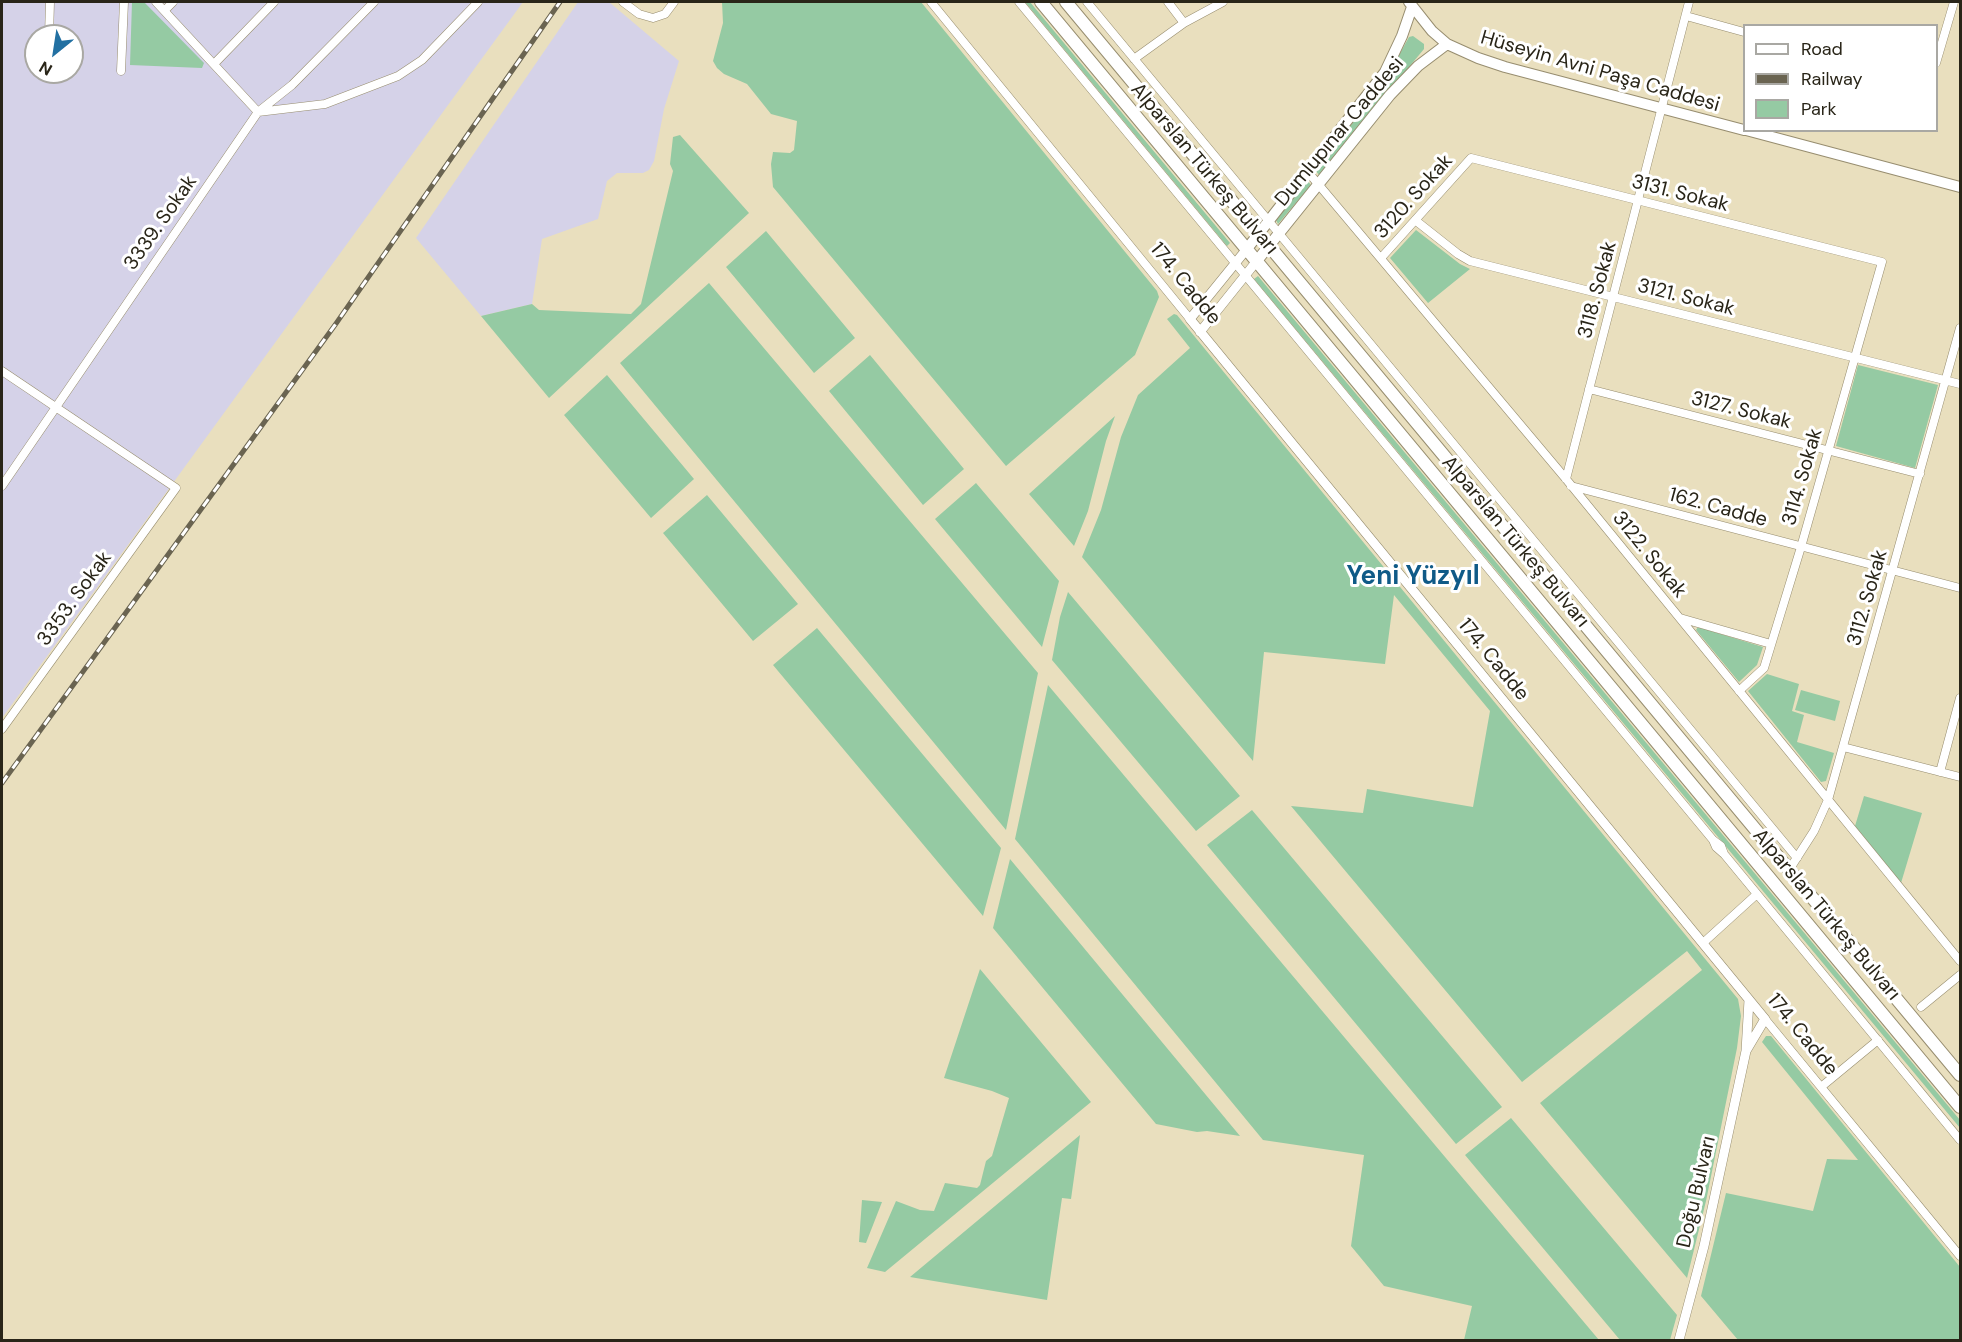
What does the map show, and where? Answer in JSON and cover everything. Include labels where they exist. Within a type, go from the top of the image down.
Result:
[{"type":"highway","name":"Alparslan Türkeş Bulvarı","points":[[1041,2],[1960,1107]]},
{"type":"highway","name":"Alparslan Türkeş Bulvarı","points":[[1066,2],[1960,1075]]},
{"type":"main road","name":"Dumlupınar Caddesi","points":[[1246,250],[1385,72],[1398,44],[1410,3]]},
{"type":"main road","name":"Dumlupınar Caddesi","points":[[1256,262],[1390,95],[1418,66],[1447,44],[1432,31],[1410,3]]},
{"type":"main road","name":"Hüseyin Avni Paşa Caddesi","points":[[1447,44],[1505,67],[1743,129]]},
{"type":"main road","name":"Hüseyin Avni Paşa Caddesi","points":[[1753,132],[1960,187]]},
{"type":"street","points":[[49,24],[50,2]]},
{"type":"street","points":[[121,71],[124,2]]},
{"type":"street","points":[[156,2],[258,112],[325,104],[398,76],[422,60],[478,2]]},
{"type":"street","points":[[165,10],[173,2]]},
{"type":"street","points":[[214,64],[274,2]]},
{"type":"street","name":"3339. Sokak","points":[[2,486],[258,112],[292,85],[375,2]]},
{"type":"street","points":[[623,2],[639,14],[653,18],[665,14],[674,2]]},
{"type":"street","name":"174. Cadde","points":[[931,2],[1960,1256]]},
{"type":"street","points":[[1019,2],[1960,1140]]},
{"type":"street","points":[[1087,2],[1797,858]]},
{"type":"street","points":[[1168,2],[1184,23]]},
{"type":"street","points":[[1134,59],[1184,23],[1223,2]]},
{"type":"street","name":"3118. Sokak","points":[[1569,483],[1589,389],[1689,2]]},
{"type":"street","points":[[1938,56],[1954,2]]},
{"type":"street","points":[[1686,16],[1743,32]]},
{"type":"street","name":"3131. Sokak","points":[[1471,158],[1882,262]]},
{"type":"street","name":"3120. Sokak","points":[[1381,258],[1471,158]]},
{"type":"street","name":"3122. Sokak","points":[[1308,172],[1569,483],[1960,962]]},
{"type":"street","name":"3121. Sokak","points":[[1415,220],[1470,261],[1960,384]]},
{"type":"street","points":[[1190,319],[1246,250]]},
{"type":"street","points":[[1200,332],[1256,262]]},
{"type":"street","name":"3114. Sokak","points":[[1739,691],[1764,668],[1882,262]]},
{"type":"street","name":"3112. Sokak","points":[[1789,870],[1814,831],[1828,800],[1960,328]]},
{"type":"street","points":[[2,371],[55,407]]},
{"type":"street","name":"3127. Sokak","points":[[1589,389],[1920,474]]},
{"type":"street","name":"3353. Sokak","points":[[2,729],[176,488],[55,407]]},
{"type":"street","name":"162. Cadde","points":[[1569,483],[1960,588]]},
{"type":"street","points":[[1678,617],[1771,644]]},
{"type":"street","points":[[1940,772],[1960,698]]},
{"type":"street","points":[[2,712],[10,717]]},
{"type":"street","points":[[1843,747],[1960,777]]},
{"type":"street","points":[[1703,943],[1757,894]]},
{"type":"street","points":[[1921,1007],[1960,975]]},
{"type":"street","name":"Doğu Bulvarı","points":[[1679,1341],[1708,1227],[1746,1051],[1749,999]]},
{"type":"street","name":"Doğu Bulvarı","points":[[1746,1051],[1765,1018]]},
{"type":"street","points":[[1821,1087],[1878,1040]]},
{"type":"shaded area","points":[[2,2],[523,2],[2,718]]},
{"type":"shaded area","points":[[578,2],[609,2],[679,61],[664,109],[654,161],[649,170],[643,173],[617,173],[607,181],[598,219],[542,239],[532,304],[481,316],[416,238]]},
{"type":"green space","points":[[132,2],[144,2],[204,63],[202,68],[130,65]]},
{"type":"green space","points":[[722,2],[921,2],[1157,291],[1159,297],[1135,355],[1006,466],[773,187],[771,164],[773,152],[790,153],[794,150],[797,121],[771,114],[747,84],[724,74],[717,68],[713,61],[723,23]]},
{"type":"green space","points":[[1025,2],[1030,2],[1230,243],[1227,246]]},
{"type":"green space","points":[[1413,36],[1424,44],[1424,49],[1319,175],[1315,170],[1382,86],[1409,37]]},
{"type":"green space","points":[[680,135],[749,213],[549,398],[481,316],[532,304],[539,310],[631,314],[641,304],[673,171],[670,164],[673,137]]},
{"type":"green space","points":[[1307,180],[1311,185],[1278,224],[1276,220]]},
{"type":"green space","points":[[1416,230],[1460,264],[1470,269],[1428,303],[1390,258]]},
{"type":"green space","points":[[766,231],[855,338],[814,373],[726,267]]},
{"type":"green space","points":[[1258,276],[1960,1120],[1960,1128],[1254,279]]},
{"type":"green space","points":[[709,283],[1038,673],[1006,830],[620,363]]},
{"type":"green space","points":[[1174,314],[1738,999],[1741,1016],[1737,1048],[1706,1201],[1687,1278],[1540,1103],[1702,970],[1687,951],[1522,1082],[1291,806],[1363,813],[1367,789],[1473,807],[1490,711],[1394,595],[1385,664],[1264,652],[1253,761],[1082,557],[1101,510],[1121,437],[1138,395],[1190,348],[1167,319]]},
{"type":"green space","points":[[870,355],[964,469],[923,505],[829,391]]},
{"type":"green space","points":[[1858,365],[1938,385],[1915,468],[1836,446]]},
{"type":"green space","points":[[607,375],[694,479],[651,518],[564,415]]},
{"type":"green space","points":[[1115,416],[1106,441],[1088,511],[1074,546],[1029,494]]},
{"type":"green space","points":[[976,483],[1059,581],[1042,647],[935,519]]},
{"type":"green space","points":[[707,495],[798,604],[753,641],[663,533]]},
{"type":"green space","points":[[1068,592],[1240,796],[1196,831],[1052,660],[1060,617]]},
{"type":"green space","points":[[1698,627],[1763,647],[1757,665],[1739,682],[1696,630]]},
{"type":"green space","points":[[817,628],[1001,848],[983,916],[773,665]]},
{"type":"green space","points":[[1767,674],[1799,684],[1792,711],[1804,715],[1797,742],[1834,753],[1826,781],[1821,782],[1748,691]]},
{"type":"green space","points":[[1048,685],[1599,1340],[1464,1340],[1472,1306],[1384,1286],[1351,1246],[1364,1155],[1263,1140],[1015,839]]},
{"type":"green space","points":[[1801,690],[1840,701],[1835,721],[1795,710]]},
{"type":"green space","points":[[1864,796],[1922,813],[1901,883],[1855,826]]},
{"type":"green space","points":[[1252,810],[1502,1107],[1456,1144],[1207,845]]},
{"type":"green space","points":[[1010,859],[1240,1136],[1207,1131],[1197,1132],[1156,1124],[993,928]]},
{"type":"green space","points":[[980,969],[1091,1102],[885,1272],[867,1268],[896,1201],[920,1210],[934,1211],[945,1183],[977,1188],[980,1185],[986,1161],[992,1156],[1009,1098],[944,1078]]},
{"type":"green space","points":[[1766,1036],[1771,1036],[1960,1267],[1960,1340],[1738,1340],[1701,1296],[1726,1193],[1813,1211],[1827,1159],[1858,1160],[1762,1042]]},
{"type":"green space","points":[[1511,1118],[1677,1315],[1670,1340],[1620,1340],[1465,1155]]},
{"type":"green space","points":[[1080,1135],[1071,1199],[1062,1198],[1047,1300],[910,1277]]},
{"type":"green space","points":[[862,1200],[882,1202],[866,1243],[859,1242]]},
{"type":"railway","points":[[2,783],[335,325],[560,2]]},
{"type":"district","name":"Yeni Yüzyıl","points":[[1413,577]]}]
